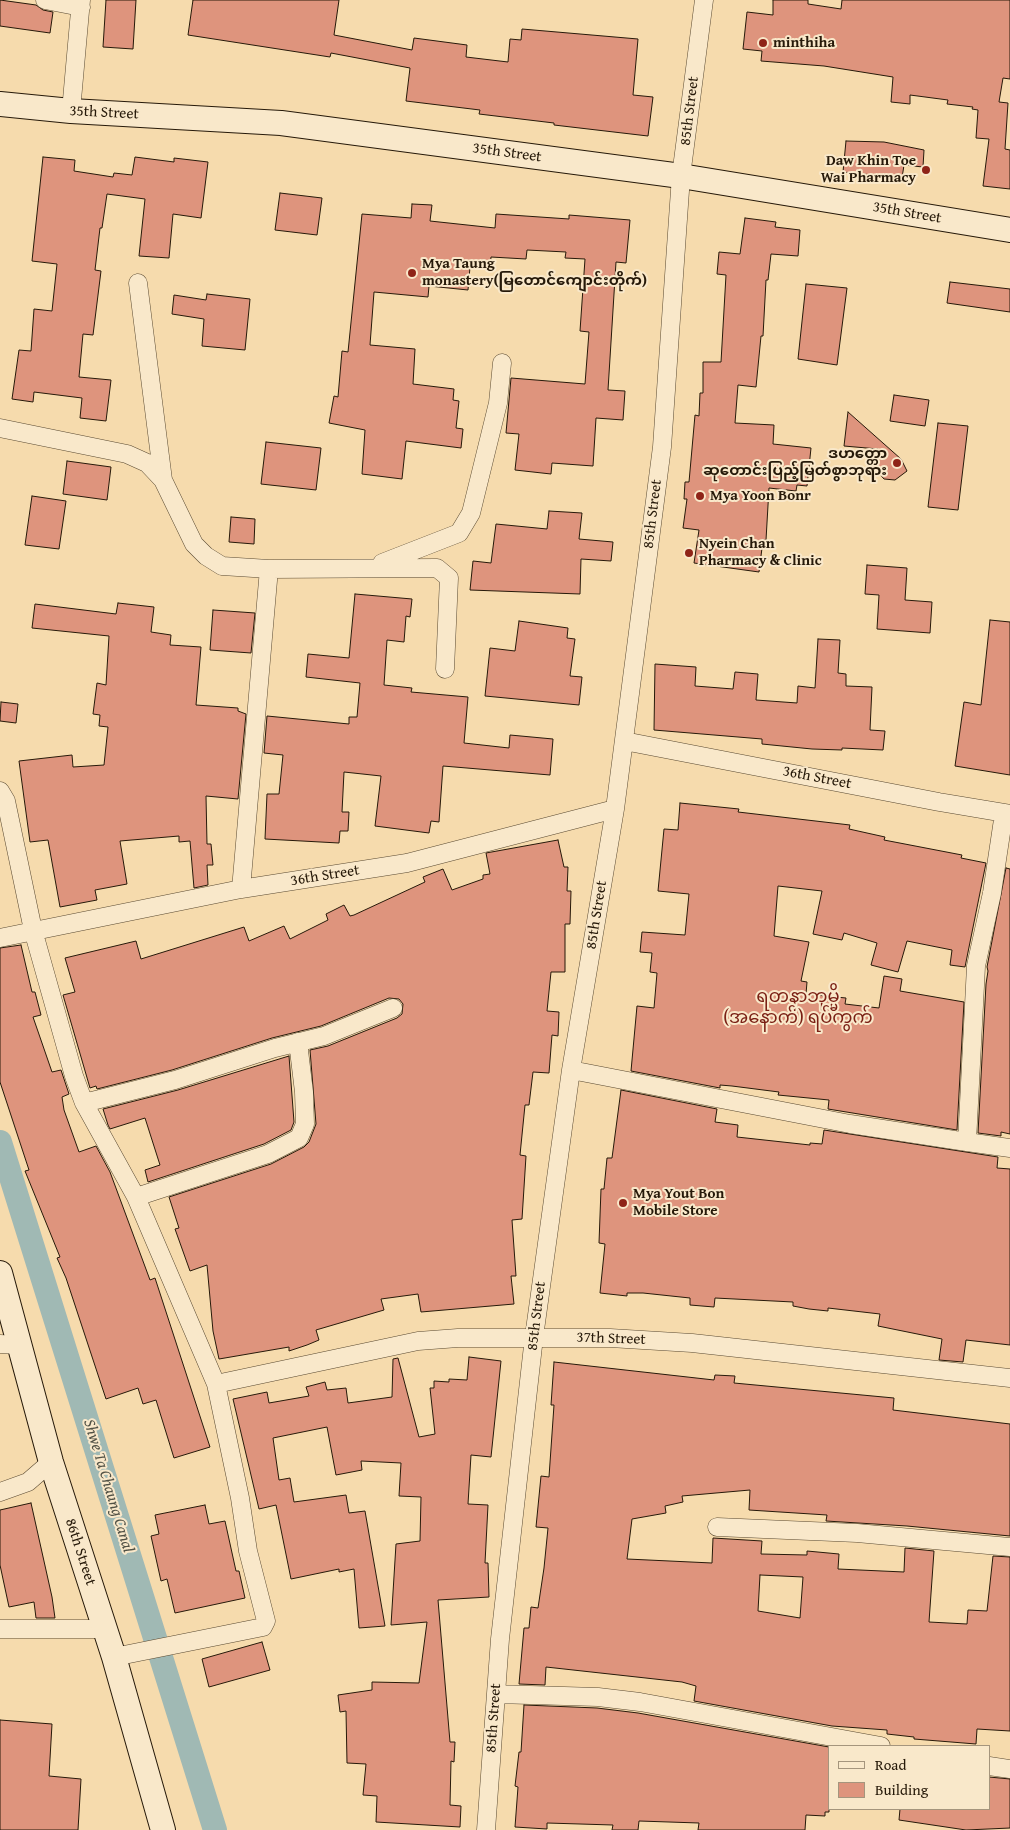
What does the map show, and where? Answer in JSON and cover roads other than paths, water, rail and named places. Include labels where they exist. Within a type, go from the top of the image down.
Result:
[{"type":"main road","name":"35th Street","points":[[0,104],[71,111],[281,123],[682,176],[1010,230]]},
{"type":"main road","name":"86th Street","points":[[0,1273],[9,1344],[51,1462],[114,1657],[163,1830]]},
{"type":"street","points":[[45,0],[81,3],[71,111]]},
{"type":"street","name":"85th Street","points":[[486,1830],[496,1694],[534,1338],[571,1070],[615,809],[662,446],[682,176],[704,0]]},
{"type":"street","points":[[138,283],[163,480]]},
{"type":"street","points":[[322,569],[368,567],[399,558],[459,533],[471,513],[498,404],[502,363]]},
{"type":"street","points":[[0,428],[127,454],[148,463],[163,480],[194,544],[206,556],[222,566],[269,569],[437,568],[449,578],[445,669]]},
{"type":"street","points":[[241,889],[269,569]]},
{"type":"street","name":"36th Street","points":[[624,741],[1007,813]]},
{"type":"street","points":[[0,790],[6,801],[33,930],[58,1027],[84,1103],[136,1197],[216,1384],[240,1498],[248,1551],[266,1624],[263,1627],[114,1657]]},
{"type":"street","name":"36th Street","points":[[0,938],[241,889],[407,863],[615,809]]},
{"type":"street","points":[[967,1142],[976,966],[1007,813]]},
{"type":"street","points":[[84,1103],[175,1080],[298,1042],[324,1036],[393,1008]]},
{"type":"street","points":[[136,1197],[268,1154],[300,1138],[305,1124],[304,1092],[298,1042]]},
{"type":"street","points":[[571,1070],[850,1124],[1010,1148]]},
{"type":"street","name":"37th Street","points":[[216,1384],[418,1341],[458,1338],[610,1338],[692,1343],[1010,1378]]},
{"type":"street","points":[[0,1492],[28,1482],[51,1462]]},
{"type":"street","points":[[717,1527],[857,1533],[1010,1547]]},
{"type":"street","points":[[0,1629],[104,1629]]},
{"type":"street","points":[[496,1694],[598,1697],[640,1702],[876,1745]]},
{"type":"street","points":[[990,1766],[1010,1769]]},
{"type":"waterway","name":"Shwe Ta Chaung Canal","points":[[0,1142],[215,1830]]},
{"type":"place","name":"minthiha","points":[[763,43]]},
{"type":"place","name":"Daw Khin Toe Wai Pharmacy","points":[[926,170]]},
{"type":"place","name":"Mya Taung monastery(မြတောင်ကျောင်းတိုက်)","points":[[412,273]]},
{"type":"place","name":"ဒဟတ္တော ဆုတောင်းပြည့်မြတ်စွာဘုရား","points":[[897,463]]},
{"type":"place","name":"Mya Yoon Bonr","points":[[700,496]]},
{"type":"place","name":"Nyein Chan Pharmacy & Clinic","points":[[689,553]]},
{"type":"place","name":"Mya Yout Bon Mobile Store","points":[[623,1203]]},
{"type":"district","name":"ရတနာဘုမ္မိ (အနောက်) ရပ်ကွက်","points":[[798,1007]]}]
